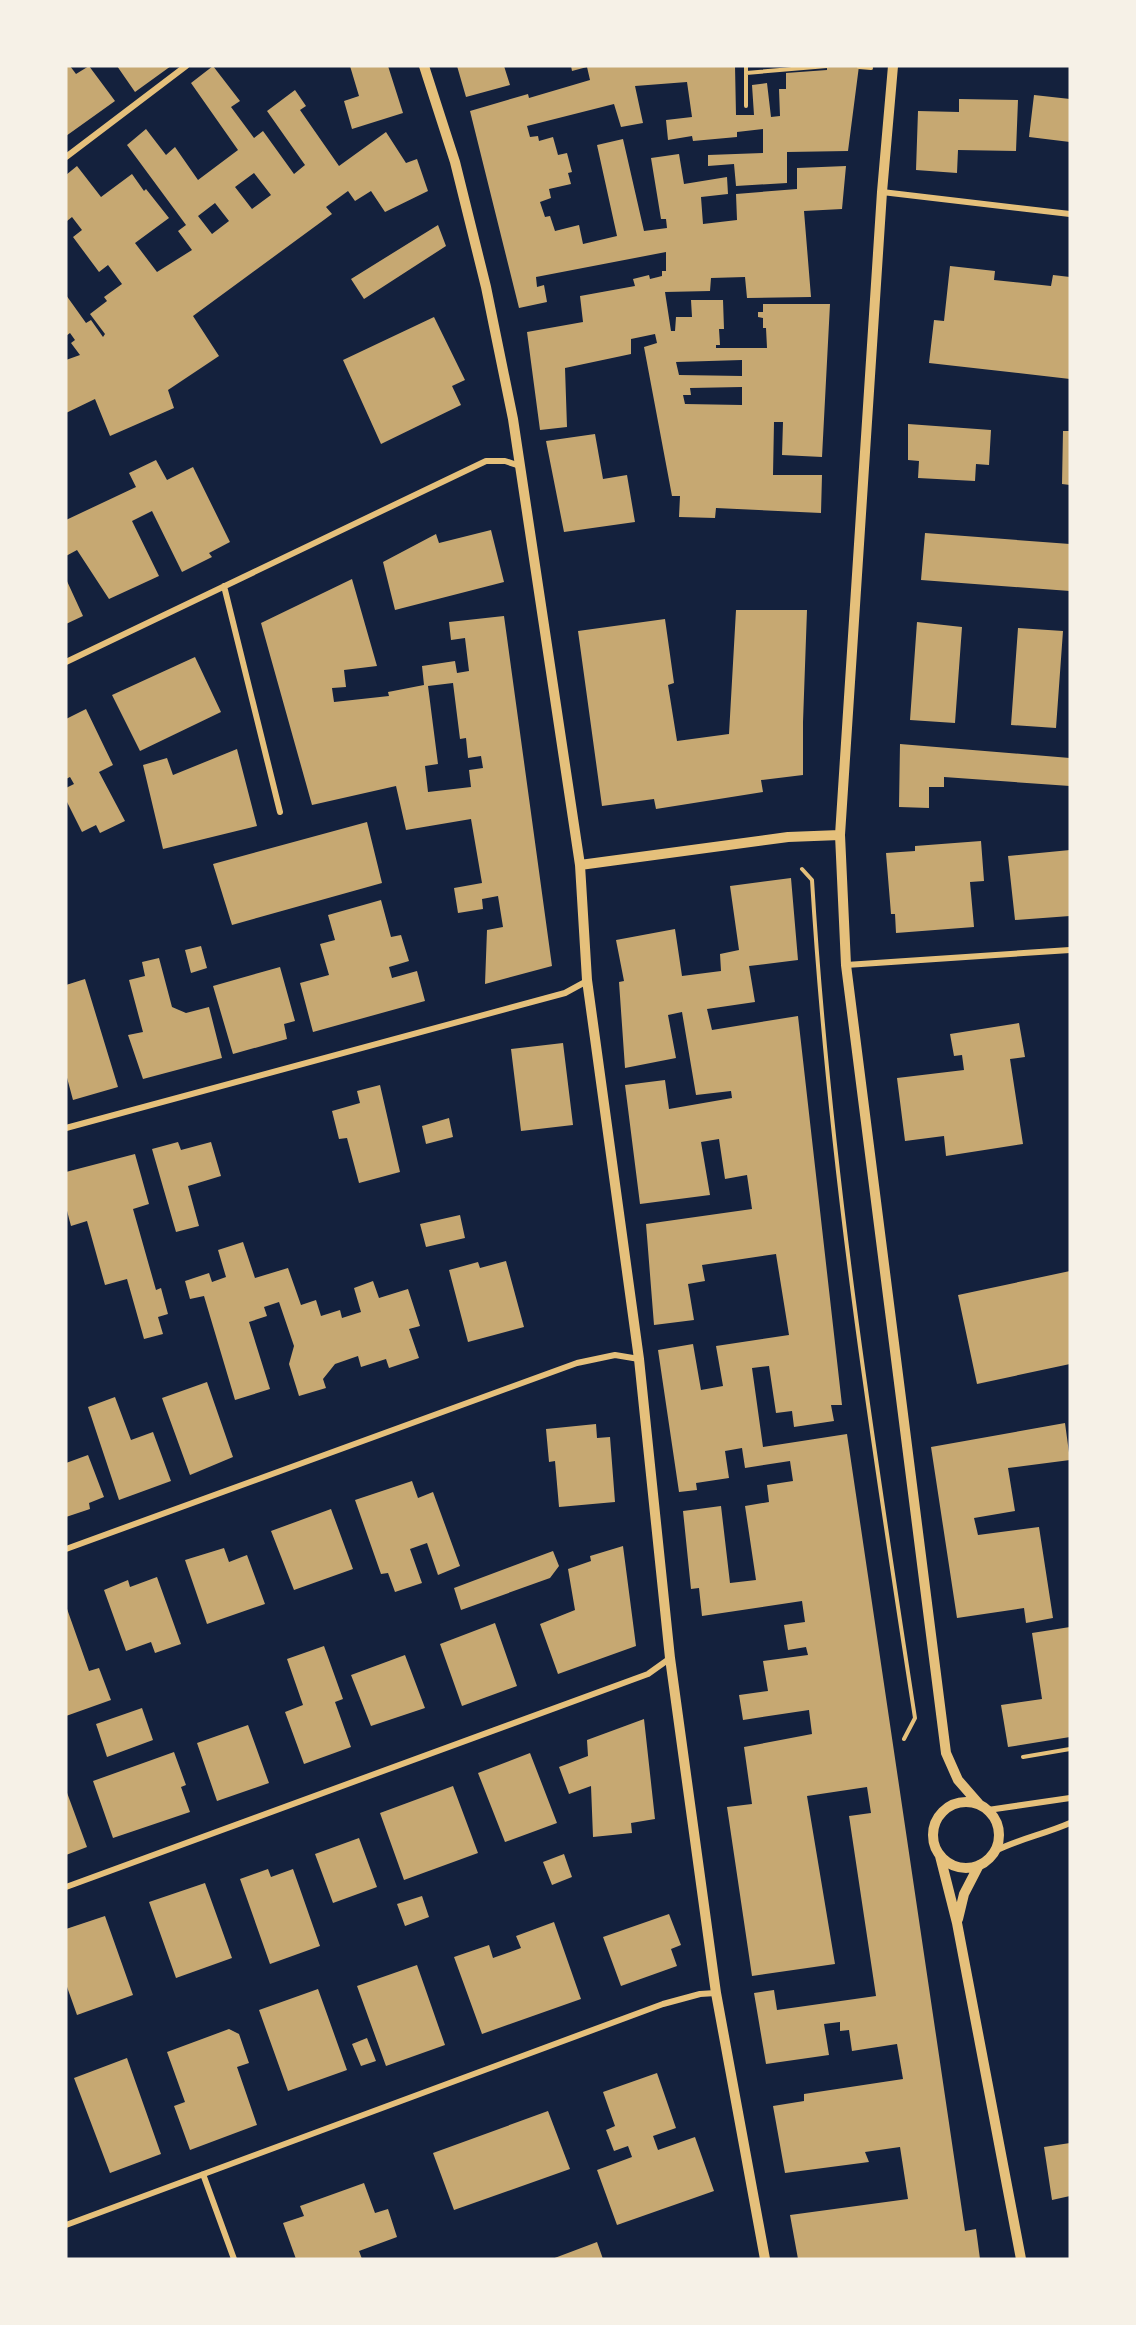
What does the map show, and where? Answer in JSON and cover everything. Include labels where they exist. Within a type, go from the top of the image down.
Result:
[{"type":"street","points":[[66,157],[186,66]]},
{"type":"street","points":[[424,66],[455,162],[486,287],[513,420],[580,865],[587,980],[639,1359],[670,1658],[716,1993],[765,2259]]},
{"type":"street","points":[[893,66],[882,192],[840,835],[846,965],[946,1753],[958,1780],[995,1819],[999,1830],[995,1851]]},
{"type":"street","points":[[882,192],[1070,214]]},
{"type":"street","points":[[66,662],[486,461],[505,461],[520,466]]},
{"type":"street","points":[[224,586],[280,812]]},
{"type":"street","points":[[580,865],[788,837],[840,835]]},
{"type":"street","points":[[846,965],[1070,950]]},
{"type":"street","points":[[66,1128],[565,993],[587,980]]},
{"type":"street","points":[[66,1549],[577,1363],[615,1355],[639,1359]]},
{"type":"street","points":[[66,1887],[648,1674],[670,1658]]},
{"type":"street","points":[[1021,2259],[957,1923],[933,1836],[939,1816],[957,1803],[984,1807],[1070,1798]]},
{"type":"street","points":[[957,1923],[964,1894],[979,1865],[995,1851],[1014,1841],[1048,1833],[1070,1823]]},
{"type":"street","points":[[940,1856],[958,1867],[979,1865]]},
{"type":"street","points":[[66,2225],[663,2004],[716,1993]]},
{"type":"street","points":[[202,2174],[234,2259]]},
{"type":"path","points":[[746,66],[746,106]]},
{"type":"path","points":[[746,73],[827,66]]},
{"type":"path","points":[[802,869],[812,880],[821,1021],[836,1162],[880,1493],[915,1718],[904,1739]]},
{"type":"path","points":[[1023,1757],[1070,1749]]},
{"type":"building","points":[[66,66],[70,66],[76,74],[89,66],[115,101],[66,136]]},
{"type":"building","points":[[117,66],[171,66],[135,92]]},
{"type":"building","points":[[213,66],[240,101],[231,107],[254,138],[263,131],[294,174],[305,165],[267,111],[295,90],[306,106],[300,110],[339,166],[386,132],[406,163],[417,159],[428,191],[385,212],[371,191],[355,201],[348,191],[326,207],[332,214],[193,316],[219,356],[168,390],[174,408],[110,436],[95,399],[66,413],[66,360],[80,355],[71,343],[75,340],[70,333],[66,336],[66,295],[86,323],[91,320],[103,337],[105,334],[90,314],[107,301],[104,297],[122,284],[108,265],[99,272],[73,237],[82,230],[72,217],[67,221],[66,219],[66,175],[77,166],[101,197],[132,174],[169,218],[135,243],[157,272],[192,250],[178,231],[186,225],[127,145],[146,129],[166,155],[175,147],[198,180],[238,150],[191,83]],"holes":[[[254,173],[271,195],[252,209],[235,187]],[[215,203],[229,221],[212,234],[198,216]]]},
{"type":"building","points":[[350,66],[388,66],[403,113],[352,129],[344,101],[359,96]]},
{"type":"building","points":[[457,66],[504,66],[510,85],[466,97]]},
{"type":"building","points":[[571,66],[735,66],[736,115],[754,115],[752,85],[767,83],[771,117],[780,116],[779,89],[786,89],[786,73],[827,70],[827,66],[859,66],[848,151],[787,152],[787,183],[736,186],[734,164],[708,166],[708,155],[763,153],[763,129],[737,132],[737,137],[693,141],[692,136],[668,140],[666,120],[692,117],[687,82],[635,86],[643,123],[621,127],[614,104],[527,126],[530,137],[538,136],[539,141],[553,137],[558,155],[567,153],[572,172],[568,173],[571,184],[549,189],[551,198],[540,202],[545,217],[550,216],[555,231],[579,225],[583,244],[617,236],[597,145],[623,139],[644,231],[667,228],[666,219],[661,219],[651,158],[679,154],[684,184],[727,177],[728,194],[701,197],[703,224],[737,220],[736,194],[797,189],[797,168],[846,166],[842,209],[804,211],[811,297],[747,298],[745,277],[711,278],[710,291],[665,292],[671,331],[675,331],[676,317],[692,317],[691,300],[723,300],[724,329],[719,329],[720,345],[716,345],[716,348],[767,348],[766,328],[763,328],[763,318],[758,317],[758,312],[763,312],[763,304],[830,304],[822,457],[782,455],[783,422],[774,422],[773,475],[822,475],[821,513],[716,508],[715,518],[679,517],[680,496],[672,496],[644,347],[657,343],[655,334],[631,339],[631,354],[565,368],[567,427],[540,430],[527,332],[583,322],[580,296],[635,286],[633,279],[649,275],[650,279],[662,276],[662,271],[666,271],[666,252],[536,277],[537,287],[544,285],[547,302],[519,308],[470,111],[528,94],[529,98],[590,80],[587,67],[572,71]],"holes":[[[742,360],[742,376],[679,375],[676,362]],[[742,387],[742,405],[685,404],[683,395],[691,395],[690,388]]]},
{"type":"building","points":[[1034,95],[1070,99],[1070,142],[1029,137]]},
{"type":"building","points":[[959,99],[1018,100],[1016,151],[958,150],[957,173],[916,170],[918,111],[959,112]]},
{"type":"building","points":[[438,225],[446,246],[364,299],[351,279]]},
{"type":"building","points":[[950,266],[995,271],[994,280],[1051,286],[1053,275],[1070,277],[1070,379],[929,363],[934,320],[944,321]]},
{"type":"building","points":[[434,317],[465,380],[452,386],[461,405],[381,444],[343,360]]},
{"type":"building","points":[[908,424],[991,430],[989,465],[976,464],[975,481],[918,478],[919,461],[908,460]]},
{"type":"building","points":[[1063,431],[1070,431],[1070,485],[1062,484]]},
{"type":"building","points":[[595,434],[603,479],[627,475],[635,522],[564,532],[546,441]]},
{"type":"building","points":[[156,460],[167,480],[193,467],[230,542],[209,553],[212,557],[182,572],[152,511],[132,521],[159,576],[109,599],[77,550],[66,556],[66,520],[136,487],[129,473]]},
{"type":"building","points":[[491,530],[504,582],[395,610],[383,562],[436,534],[439,543]]},
{"type":"building","points":[[925,533],[1070,544],[1070,591],[921,580]]},
{"type":"building","points":[[66,579],[83,616],[66,624]]},
{"type":"building","points":[[352,579],[377,666],[344,670],[346,687],[332,688],[334,702],[389,696],[388,692],[424,685],[422,666],[455,661],[457,673],[469,671],[465,638],[451,640],[449,622],[504,616],[552,966],[485,984],[487,930],[503,927],[498,896],[482,899],[483,909],[458,913],[454,888],[482,883],[471,819],[406,830],[396,786],[312,805],[261,623]],"holes":[[[453,683],[460,739],[466,738],[468,758],[481,756],[483,768],[469,770],[471,787],[428,792],[425,766],[438,764],[428,686]]]},
{"type":"building","points":[[736,610],[807,610],[803,775],[761,780],[763,792],[656,809],[654,799],[602,806],[578,631],[665,619],[674,683],[668,685],[677,741],[729,734]]},
{"type":"building","points":[[917,622],[962,627],[955,723],[910,720]]},
{"type":"building","points":[[1018,628],[1063,631],[1056,728],[1011,725]]},
{"type":"building","points":[[195,657],[221,712],[140,751],[112,695]]},
{"type":"building","points":[[86,709],[113,765],[99,772],[125,821],[100,833],[96,825],[82,832],[66,800],[66,788],[74,784],[70,777],[66,779],[66,719]]},
{"type":"building","points":[[900,744],[1070,758],[1070,786],[944,777],[944,787],[929,787],[929,808],[899,807]]},
{"type":"building","points":[[237,749],[257,826],[163,849],[143,765],[167,758],[173,775]]},
{"type":"building","points":[[367,822],[382,883],[232,925],[213,864]]},
{"type":"building","points":[[981,841],[984,881],[970,882],[974,927],[896,933],[895,914],[891,914],[886,853],[915,851],[915,846]]},
{"type":"building","points":[[1070,850],[1070,916],[1015,920],[1008,856]]},
{"type":"building","points":[[791,878],[798,960],[749,966],[755,1002],[707,1009],[712,1030],[798,1016],[842,1405],[831,1405],[834,1421],[794,1427],[792,1411],[776,1413],[769,1366],[752,1368],[763,1447],[847,1434],[965,2231],[976,2229],[980,2259],[798,2259],[790,2215],[908,2199],[900,2147],[865,2152],[869,2162],[785,2173],[773,2106],[804,2101],[804,2094],[903,2079],[897,2044],[852,2051],[849,2030],[840,2031],[840,2022],[824,2024],[829,2055],[766,2064],[754,1993],[774,1990],[777,2010],[876,1996],[849,1816],[871,1813],[867,1787],[807,1796],[835,1964],[752,1976],[727,1807],[752,1804],[744,1747],[812,1734],[809,1710],[743,1720],[739,1695],[768,1691],[763,1661],[808,1655],[806,1647],[788,1650],[784,1625],[805,1622],[802,1601],[702,1616],[699,1588],[691,1589],[683,1511],[721,1506],[730,1583],[756,1580],[745,1506],[769,1502],[767,1485],[793,1481],[790,1461],[745,1468],[742,1448],[725,1451],[729,1478],[696,1483],[697,1490],[679,1492],[658,1350],[693,1344],[701,1390],[723,1386],[716,1346],[789,1335],[776,1254],[702,1265],[705,1281],[688,1284],[694,1320],[654,1325],[646,1224],[752,1209],[747,1175],[725,1179],[719,1139],[701,1142],[710,1195],[640,1204],[625,1085],[665,1080],[669,1109],[732,1098],[731,1091],[696,1095],[682,1012],[668,1015],[676,1058],[625,1068],[619,982],[624,981],[616,940],[675,929],[682,976],[721,971],[720,954],[739,950],[730,886]]},
{"type":"building","points":[[381,900],[391,937],[401,935],[409,961],[389,967],[392,978],[417,971],[425,1001],[313,1032],[300,983],[329,975],[320,944],[335,940],[328,915]]},
{"type":"building","points":[[201,946],[207,968],[191,973],[185,950]]},
{"type":"building","points":[[159,958],[172,1007],[186,1013],[209,1007],[222,1058],[143,1079],[128,1035],[143,1032],[129,980],[145,976],[142,962]]},
{"type":"building","points":[[280,967],[295,1021],[284,1024],[287,1039],[233,1054],[213,986]]},
{"type":"building","points":[[85,979],[118,1087],[73,1100],[66,1074],[66,985]]},
{"type":"building","points":[[1019,1023],[1025,1057],[1010,1059],[1023,1144],[946,1156],[944,1136],[905,1141],[897,1078],[964,1070],[962,1055],[954,1056],[950,1034]]},
{"type":"building","points":[[563,1043],[573,1125],[521,1131],[511,1049]]},
{"type":"building","points":[[380,1085],[400,1172],[359,1183],[347,1138],[339,1139],[332,1111],[360,1103],[357,1091]]},
{"type":"building","points":[[449,1118],[453,1137],[426,1144],[422,1126]]},
{"type":"building","points":[[178,1142],[181,1150],[211,1142],[221,1176],[188,1186],[199,1226],[176,1232],[152,1149]]},
{"type":"building","points":[[135,1154],[149,1204],[133,1209],[156,1290],[161,1288],[168,1314],[158,1317],[163,1334],[144,1339],[127,1279],[105,1285],[87,1221],[71,1226],[66,1207],[66,1172]]},
{"type":"building","points":[[460,1215],[465,1238],[426,1247],[420,1224]]},
{"type":"building","points":[[243,1242],[255,1278],[288,1268],[301,1305],[316,1300],[321,1316],[340,1310],[342,1318],[361,1312],[354,1288],[373,1281],[379,1298],[408,1289],[420,1326],[409,1329],[419,1358],[389,1368],[386,1359],[361,1367],[358,1356],[335,1364],[323,1379],[326,1388],[299,1396],[289,1364],[294,1346],[279,1302],[264,1307],[267,1316],[249,1322],[270,1389],[235,1400],[204,1296],[190,1299],[185,1281],[209,1273],[212,1282],[226,1277],[218,1250]]},
{"type":"building","points":[[506,1261],[524,1327],[468,1342],[449,1270],[478,1262],[480,1268]]},
{"type":"building","points":[[1070,1271],[1070,1364],[977,1384],[958,1295]]},
{"type":"building","points":[[207,1382],[233,1457],[190,1475],[162,1398]]},
{"type":"building","points":[[115,1397],[131,1440],[153,1432],[171,1481],[119,1500],[88,1407]]},
{"type":"building","points":[[1065,1423],[1070,1460],[1008,1468],[1015,1511],[974,1518],[978,1535],[1039,1527],[1053,1618],[1026,1623],[1024,1608],[957,1618],[931,1447]]},
{"type":"building","points":[[596,1424],[597,1438],[610,1437],[615,1502],[559,1507],[555,1461],[549,1462],[546,1429]]},
{"type":"building","points":[[88,1455],[104,1497],[89,1503],[90,1509],[66,1517],[66,1463]]},
{"type":"building","points":[[412,1481],[418,1498],[433,1492],[460,1566],[438,1575],[427,1543],[410,1549],[422,1583],[395,1592],[388,1573],[381,1574],[355,1500]]},
{"type":"building","points":[[331,1509],[353,1569],[294,1590],[271,1531]]},
{"type":"building","points":[[623,1546],[636,1646],[558,1674],[540,1624],[575,1610],[568,1569],[591,1561],[590,1556]]},
{"type":"building","points":[[224,1548],[229,1562],[247,1555],[265,1604],[207,1624],[185,1560]]},
{"type":"building","points":[[553,1551],[559,1566],[550,1578],[461,1610],[454,1588]]},
{"type":"building","points":[[157,1577],[181,1644],[155,1653],[151,1642],[126,1651],[104,1590],[128,1580],[130,1587]]},
{"type":"building","points":[[66,1606],[89,1671],[99,1668],[111,1700],[66,1716]]},
{"type":"building","points":[[495,1623],[517,1686],[462,1706],[440,1644]]},
{"type":"building","points":[[1070,1627],[1070,1737],[1008,1747],[1001,1705],[1042,1699],[1032,1633]]},
{"type":"building","points":[[324,1646],[343,1699],[335,1702],[351,1747],[304,1764],[285,1712],[303,1705],[287,1659]]},
{"type":"building","points":[[405,1655],[425,1708],[371,1726],[351,1675]]},
{"type":"building","points":[[142,1708],[153,1740],[107,1757],[96,1724]]},
{"type":"building","points":[[644,1719],[655,1819],[631,1823],[632,1833],[593,1837],[591,1786],[569,1794],[559,1767],[588,1756],[587,1740]]},
{"type":"building","points":[[248,1725],[269,1783],[217,1801],[197,1743]]},
{"type":"building","points":[[174,1752],[186,1785],[181,1787],[190,1812],[113,1838],[93,1781]]},
{"type":"building","points":[[530,1753],[557,1823],[505,1842],[478,1773]]},
{"type":"building","points":[[453,1786],[478,1853],[404,1880],[380,1813]]},
{"type":"building","points":[[66,1790],[87,1847],[66,1855]]},
{"type":"building","points":[[359,1838],[377,1887],[333,1903],[315,1854]]},
{"type":"building","points":[[564,1854],[572,1877],[552,1885],[543,1862]]},
{"type":"building","points":[[268,1869],[271,1877],[293,1869],[320,1946],[270,1964],[240,1879]]},
{"type":"building","points":[[205,1883],[232,1958],[176,1978],[149,1902]]},
{"type":"building","points":[[422,1896],[429,1917],[405,1926],[397,1904]]},
{"type":"building","points":[[669,1914],[681,1945],[671,1949],[677,1966],[621,1986],[603,1937]]},
{"type":"building","points":[[105,1916],[133,1995],[77,2015],[66,1984],[66,1929]]},
{"type":"building","points":[[554,1922],[581,1999],[482,2034],[454,1957],[489,1945],[493,1958],[521,1948],[516,1936]]},
{"type":"building","points":[[417,1965],[445,2045],[386,2066],[357,1986]]},
{"type":"building","points":[[318,1989],[347,2070],[288,2091],[259,2010]]},
{"type":"building","points":[[229,2029],[239,2034],[249,2063],[237,2067],[257,2125],[190,2150],[174,2106],[185,2102],[167,2052]]},
{"type":"building","points":[[367,2038],[376,2061],[361,2066],[352,2044]]},
{"type":"building","points":[[127,2058],[161,2154],[110,2173],[74,2078]]},
{"type":"building","points":[[657,2073],[676,2128],[653,2136],[658,2150],[695,2137],[714,2191],[617,2225],[597,2170],[632,2157],[628,2146],[614,2151],[606,2130],[615,2126],[603,2092]]},
{"type":"building","points":[[548,2111],[570,2169],[454,2210],[433,2153]]},
{"type":"building","points":[[1070,2143],[1070,2196],[1052,2200],[1044,2147]]},
{"type":"building","points":[[364,2183],[375,2213],[388,2209],[397,2237],[359,2251],[362,2259],[296,2259],[283,2223],[304,2216],[300,2206]]},
{"type":"building","points":[[597,2242],[603,2259],[552,2259]]}]
